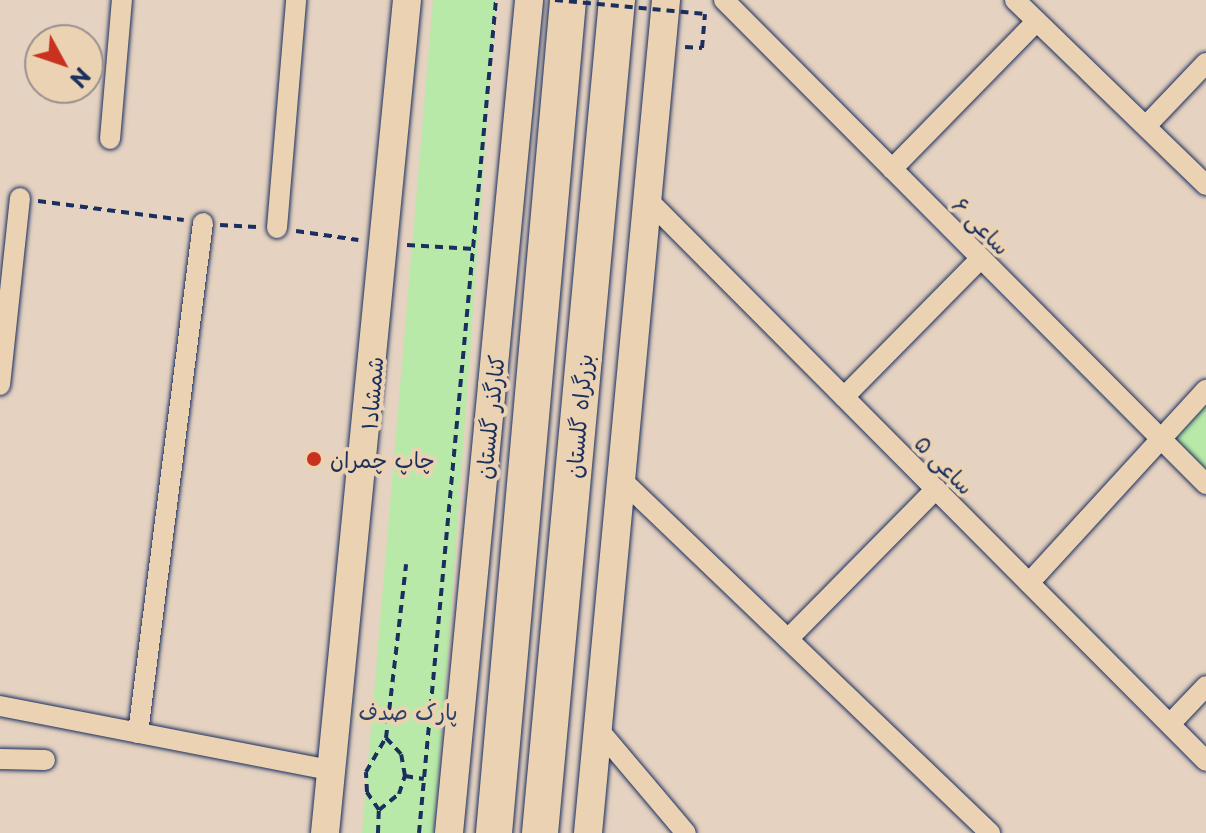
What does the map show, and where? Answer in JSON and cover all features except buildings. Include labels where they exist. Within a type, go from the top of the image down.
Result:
[{"type":"highway","points":[[494,833],[568,0]]},
{"type":"highway","name":"بزرگراه گلستان","points":[[540,833],[617,0]]},
{"type":"main road","name":"شمشاد۱","points":[[325,833],[407,0]]},
{"type":"main road","name":"کنارگذر گلستان","points":[[449,833],[529,0]]},
{"type":"main road","points":[[588,833],[625,483],[666,0]]},
{"type":"street","points":[[110,139],[122,0]]},
{"type":"street","points":[[277,228],[296,0]]},
{"type":"street","name":"ساعی ۶","points":[[724,0],[1206,484]]},
{"type":"street","points":[[1015,0],[1206,185]]},
{"type":"street","points":[[892,169],[1037,21]]},
{"type":"street","points":[[1146,126],[1206,63]]},
{"type":"street","points":[[0,385],[20,198]]},
{"type":"street","name":"ساعی ۵","points":[[650,202],[1206,761]]},
{"type":"street","points":[[138,733],[203,223]]},
{"type":"street","points":[[844,397],[981,258]]},
{"type":"street","points":[[1029,583],[1206,390]]},
{"type":"street","points":[[625,483],[990,833]]},
{"type":"street","points":[[788,639],[936,489]]},
{"type":"street","points":[[1170,724],[1206,686]]},
{"type":"street","points":[[0,706],[329,770]]},
{"type":"street","points":[[598,729],[686,833]]},
{"type":"street","points":[[0,759],[45,760]]},
{"type":"path","points":[[419,833],[496,0]]},
{"type":"path","points":[[555,0],[705,14],[702,48]]},
{"type":"path","points":[[382,243],[505,253]]},
{"type":"path","points":[[379,810],[367,792],[366,772],[386,738],[406,564]]},
{"type":"path","points":[[378,833],[379,810],[405,776],[401,754],[386,738]]},
{"type":"green space","name":"پارک صدف","points":[[433,0],[496,0],[444,707],[433,833],[362,833]]},
{"type":"green space","points":[[1206,390],[1206,484],[1161,439]]},
{"type":"place","name":"چاپ چمران","points":[[314,459]]}]
